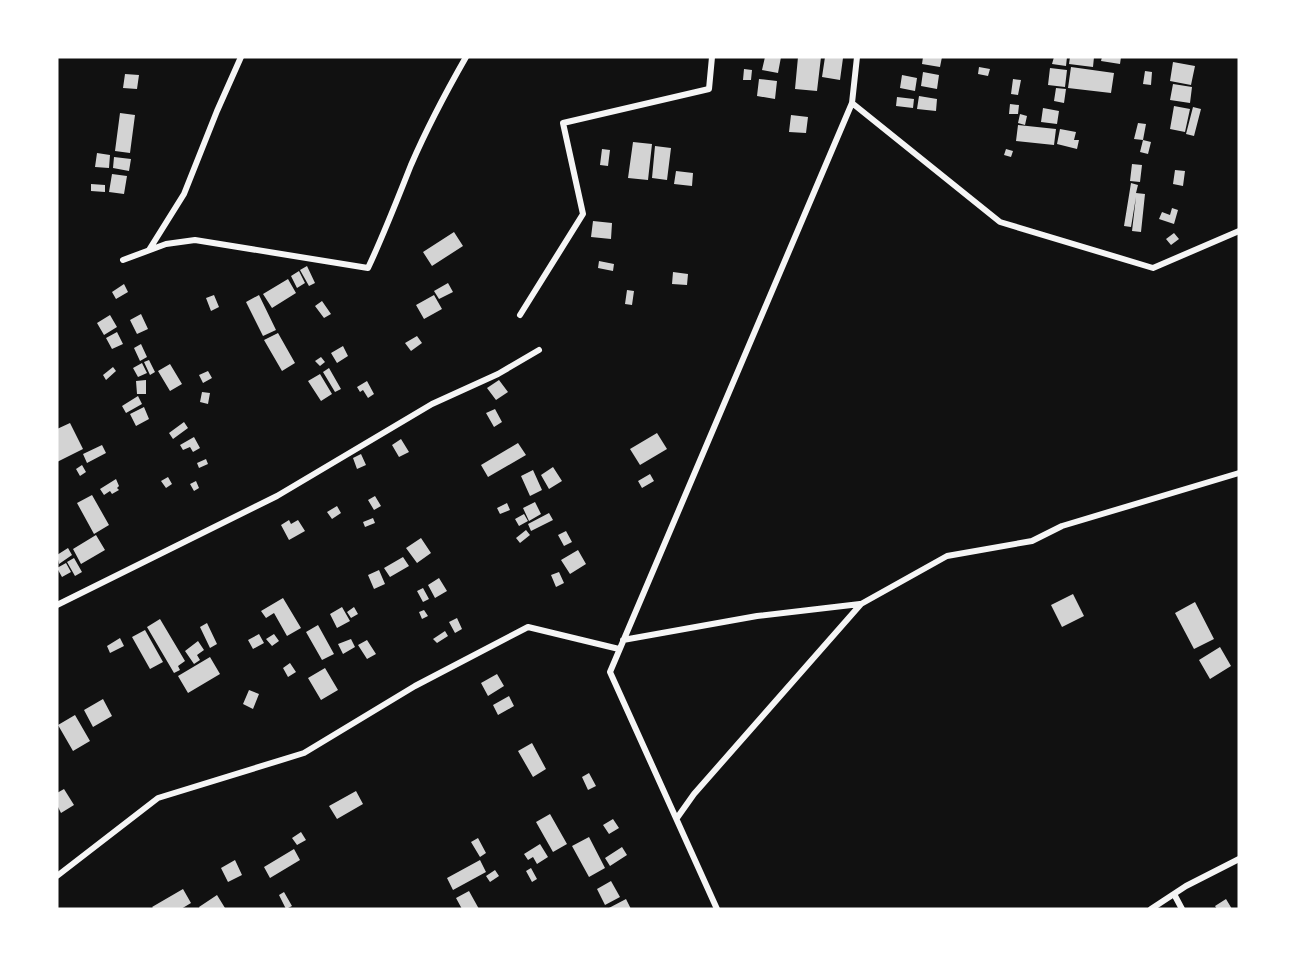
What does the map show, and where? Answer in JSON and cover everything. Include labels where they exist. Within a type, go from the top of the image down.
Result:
[{"type":"street","points":[[149,250],[184,194],[217,111],[242,57]]},
{"type":"street","points":[[123,260],[166,244],[195,240],[368,268],[386,230],[412,163],[466,57]]},
{"type":"street","points":[[520,315],[583,214],[563,123],[709,89],[712,57]]},
{"type":"street","points":[[717,909],[609,672],[852,103],[857,57]]},
{"type":"street","points":[[852,103],[1000,222],[1153,268],[1239,231]]},
{"type":"street","points":[[57,605],[277,496],[432,404],[498,374],[539,350]]},
{"type":"street","points":[[677,818],[694,794],[861,604],[947,556],[1032,541],[1062,526],[1239,473]]},
{"type":"street","points":[[623,640],[757,616],[861,604]]},
{"type":"street","points":[[57,876],[158,798],[304,753],[415,686],[528,627],[619,649]]},
{"type":"street","points":[[1151,909],[1239,859]]},
{"type":"street","points":[[1174,894],[1182,909]]},
{"type":"building","points":[[765,57],[781,57],[778,73],[762,70]]},
{"type":"building","points":[[798,57],[821,57],[817,91],[795,89]]},
{"type":"building","points":[[825,57],[843,58],[840,80],[822,77]]},
{"type":"building","points":[[923,57],[942,57],[940,67],[922,64]]},
{"type":"building","points":[[1054,57],[1067,57],[1066,66],[1052,64]]},
{"type":"building","points":[[1070,57],[1094,57],[1093,67],[1069,64]]},
{"type":"building","points":[[1102,57],[1121,57],[1120,64],[1101,61]]},
{"type":"building","points":[[1173,62],[1195,66],[1191,85],[1170,81]]},
{"type":"building","points":[[979,67],[990,69],[988,76],[978,74]]},
{"type":"building","points":[[1071,67],[1114,73],[1111,93],[1068,88]]},
{"type":"building","points":[[1050,68],[1067,70],[1065,87],[1048,85]]},
{"type":"building","points":[[744,69],[752,70],[751,80],[743,80]]},
{"type":"building","points":[[1145,71],[1152,72],[1151,85],[1143,84]]},
{"type":"building","points":[[923,72],[939,75],[937,89],[921,86]]},
{"type":"building","points":[[125,74],[139,75],[137,89],[123,88]]},
{"type":"building","points":[[902,75],[917,78],[915,91],[900,88]]},
{"type":"building","points":[[759,79],[777,81],[775,99],[757,96]]},
{"type":"building","points":[[1013,79],[1021,80],[1018,95],[1011,94]]},
{"type":"building","points":[[1173,84],[1192,87],[1190,103],[1170,100]]},
{"type":"building","points":[[1056,88],[1066,89],[1064,103],[1054,101]]},
{"type":"building","points":[[919,96],[937,99],[936,111],[917,109]]},
{"type":"building","points":[[897,97],[914,99],[913,108],[896,106]]},
{"type":"building","points":[[1010,104],[1019,105],[1018,114],[1009,114]]},
{"type":"building","points":[[1174,106],[1190,109],[1185,132],[1170,129]]},
{"type":"building","points":[[1193,107],[1201,109],[1194,136],[1186,134]]},
{"type":"building","points":[[1043,108],[1059,111],[1057,124],[1041,122]]},
{"type":"building","points":[[120,113],[135,115],[130,153],[115,151]]},
{"type":"building","points":[[1020,114],[1027,116],[1025,125],[1018,123]]},
{"type":"building","points":[[791,115],[808,117],[806,133],[789,132]]},
{"type":"building","points":[[1138,123],[1146,124],[1143,140],[1134,139]]},
{"type":"building","points":[[1018,125],[1056,129],[1054,145],[1016,141]]},
{"type":"building","points":[[1060,129],[1076,132],[1074,140],[1079,140],[1077,149],[1057,144]]},
{"type":"building","points":[[1143,140],[1151,142],[1148,154],[1140,152]]},
{"type":"building","points":[[633,142],[652,144],[648,180],[628,178]]},
{"type":"building","points":[[655,146],[671,148],[667,180],[652,178]]},
{"type":"building","points":[[602,149],[610,150],[608,166],[600,165]]},
{"type":"building","points":[[1006,149],[1013,151],[1011,157],[1004,155]]},
{"type":"building","points":[[97,153],[110,155],[109,168],[95,167]]},
{"type":"building","points":[[114,157],[131,159],[129,171],[113,168]]},
{"type":"building","points":[[1132,164],[1142,165],[1140,182],[1130,181]]},
{"type":"building","points":[[1175,170],[1185,171],[1183,186],[1173,184]]},
{"type":"building","points":[[676,171],[693,173],[692,186],[674,184]]},
{"type":"building","points":[[112,174],[127,176],[124,194],[109,192]]},
{"type":"building","points":[[1131,183],[1138,185],[1136,193],[1145,194],[1141,232],[1132,231],[1136,197],[1131,227],[1124,226]]},
{"type":"building","points":[[91,184],[105,185],[105,192],[91,191]]},
{"type":"building","points":[[1172,208],[1178,210],[1174,224],[1159,219],[1162,212],[1170,215]]},
{"type":"building","points":[[593,221],[612,223],[611,239],[591,237]]},
{"type":"building","points":[[454,232],[463,246],[432,266],[423,252]]},
{"type":"building","points":[[1174,233],[1179,239],[1171,245],[1166,239]]},
{"type":"building","points":[[599,261],[614,264],[613,271],[598,268]]},
{"type":"building","points":[[307,266],[315,283],[309,286],[300,270]]},
{"type":"building","points":[[299,271],[305,283],[297,288],[291,276]]},
{"type":"building","points":[[673,272],[688,274],[687,285],[672,284]]},
{"type":"building","points":[[288,279],[296,293],[272,308],[263,294]]},
{"type":"building","points":[[448,283],[453,292],[439,299],[434,291]]},
{"type":"building","points":[[124,284],[128,292],[116,299],[112,292]]},
{"type":"building","points":[[627,290],[634,291],[632,305],[625,304]]},
{"type":"building","points":[[214,295],[219,307],[211,311],[206,298]]},
{"type":"building","points":[[259,295],[276,330],[263,336],[246,302]]},
{"type":"building","points":[[434,295],[442,309],[424,319],[416,305]]},
{"type":"building","points":[[322,301],[331,314],[324,318],[315,306]]},
{"type":"building","points":[[141,314],[148,329],[137,334],[130,320]]},
{"type":"building","points":[[110,315],[117,327],[104,335],[97,323]]},
{"type":"building","points":[[117,332],[123,344],[112,349],[106,338]]},
{"type":"building","points":[[278,333],[295,363],[282,371],[264,340]]},
{"type":"building","points":[[417,336],[422,343],[411,351],[405,343]]},
{"type":"building","points":[[141,344],[147,357],[140,361],[134,348]]},
{"type":"building","points":[[343,346],[348,356],[337,363],[331,353]]},
{"type":"building","points":[[321,357],[325,362],[320,366],[315,361]]},
{"type":"building","points":[[149,360],[155,372],[150,375],[144,362]]},
{"type":"building","points":[[142,363],[147,373],[138,377],[133,368]]},
{"type":"building","points":[[170,364],[182,384],[170,391],[158,371]]},
{"type":"building","points":[[113,367],[116,371],[106,380],[103,375]]},
{"type":"building","points":[[329,368],[341,389],[335,392],[323,372]]},
{"type":"building","points":[[208,371],[212,378],[203,383],[199,375]]},
{"type":"building","points":[[320,374],[332,394],[321,401],[308,381]]},
{"type":"building","points":[[146,380],[146,394],[137,394],[136,381]]},
{"type":"building","points":[[499,380],[508,392],[496,400],[487,388]]},
{"type":"building","points":[[367,381],[374,394],[368,398],[363,390],[360,392],[357,387]]},
{"type":"building","points":[[202,392],[210,393],[208,404],[200,402]]},
{"type":"building","points":[[138,396],[142,404],[126,413],[122,406]]},
{"type":"building","points":[[144,407],[149,419],[136,426],[130,414]]},
{"type":"building","points":[[495,409],[502,422],[494,427],[486,413]]},
{"type":"building","points":[[184,422],[188,428],[173,439],[169,433]]},
{"type":"building","points":[[70,423],[83,449],[57,462],[57,429]]},
{"type":"building","points":[[657,433],[667,449],[640,465],[630,449]]},
{"type":"building","points":[[194,437],[200,448],[193,452],[190,447],[183,450],[180,445]]},
{"type":"building","points":[[401,439],[409,452],[399,457],[392,445]]},
{"type":"building","points":[[518,443],[526,455],[488,477],[481,465]]},
{"type":"building","points":[[102,445],[106,453],[87,463],[83,454]]},
{"type":"building","points":[[361,454],[366,465],[357,469],[353,458]]},
{"type":"building","points":[[206,459],[208,464],[199,468],[197,463]]},
{"type":"building","points":[[82,465],[86,472],[80,476],[76,469]]},
{"type":"building","points":[[553,467],[562,481],[549,489],[541,475]]},
{"type":"building","points":[[533,470],[542,490],[530,496],[521,476]]},
{"type":"building","points":[[650,474],[654,481],[642,488],[638,481]]},
{"type":"building","points":[[168,477],[172,484],[166,488],[161,481]]},
{"type":"building","points":[[116,479],[119,490],[112,494],[110,491],[104,495],[100,489]]},
{"type":"building","points":[[196,481],[199,488],[194,491],[190,484]]},
{"type":"building","points":[[92,495],[109,525],[94,534],[77,503]]},
{"type":"building","points":[[375,496],[381,506],[374,510],[368,500]]},
{"type":"building","points":[[535,502],[541,514],[529,521],[523,508]]},
{"type":"building","points":[[507,503],[510,510],[500,514],[497,508]]},
{"type":"building","points":[[337,506],[341,513],[332,519],[327,512]]},
{"type":"building","points":[[549,513],[553,520],[531,531],[528,524]]},
{"type":"building","points":[[524,514],[528,521],[519,526],[515,519]]},
{"type":"building","points":[[373,518],[375,523],[365,527],[363,522]]},
{"type":"building","points":[[289,520],[291,524],[298,520],[305,531],[289,540],[281,525]]},
{"type":"building","points":[[526,530],[530,535],[520,543],[516,538]]},
{"type":"building","points":[[566,531],[572,542],[564,546],[558,535]]},
{"type":"building","points":[[96,535],[105,550],[81,564],[73,549]]},
{"type":"building","points":[[421,538],[431,553],[417,563],[406,548]]},
{"type":"building","points":[[68,548],[72,555],[59,564],[57,555]]},
{"type":"building","points":[[578,550],[586,564],[570,574],[561,560]]},
{"type":"building","points":[[403,557],[409,566],[390,577],[384,568]]},
{"type":"building","points":[[74,558],[82,572],[75,576],[67,562]]},
{"type":"building","points":[[66,563],[71,572],[62,577],[57,568]]},
{"type":"building","points":[[379,570],[385,584],[374,589],[368,575]]},
{"type":"building","points":[[559,572],[564,583],[556,587],[551,575]]},
{"type":"building","points":[[439,578],[447,591],[435,598],[428,585]]},
{"type":"building","points":[[423,588],[429,599],[423,602],[417,591]]},
{"type":"building","points":[[1073,594],[1084,616],[1062,627],[1051,605]]},
{"type":"building","points":[[283,598],[301,628],[287,636],[274,613],[266,618],[261,611]]},
{"type":"building","points":[[1195,602],[1214,639],[1194,649],[1175,613]]},
{"type":"building","points":[[342,607],[350,621],[337,628],[330,614]]},
{"type":"building","points":[[354,607],[358,614],[351,618],[347,612]]},
{"type":"building","points":[[424,610],[428,616],[422,619],[419,612]]},
{"type":"building","points":[[457,618],[462,629],[455,633],[449,622]]},
{"type":"building","points":[[160,619],[185,661],[178,666],[180,670],[174,673],[147,627]]},
{"type":"building","points":[[207,623],[217,644],[210,648],[200,627]]},
{"type":"building","points":[[318,625],[334,654],[322,660],[306,632]]},
{"type":"building","points":[[145,630],[163,662],[150,669],[132,637]]},
{"type":"building","points":[[445,631],[448,636],[437,643],[433,639]]},
{"type":"building","points":[[259,634],[264,643],[253,649],[248,640]]},
{"type":"building","points":[[274,634],[279,641],[272,646],[266,639]]},
{"type":"building","points":[[120,638],[124,646],[110,653],[107,646]]},
{"type":"building","points":[[351,639],[355,647],[343,654],[338,644]]},
{"type":"building","points":[[367,640],[376,654],[367,659],[358,645]]},
{"type":"building","points":[[198,641],[204,650],[197,655],[200,660],[194,664],[185,651]]},
{"type":"building","points":[[1220,647],[1231,666],[1210,679],[1199,660]]},
{"type":"building","points":[[210,657],[220,674],[188,693],[178,676]]},
{"type":"building","points":[[290,663],[296,672],[288,677],[283,668]]},
{"type":"building","points":[[325,668],[338,690],[321,700],[308,678]]},
{"type":"building","points":[[497,674],[504,686],[488,696],[481,683]]},
{"type":"building","points":[[249,690],[259,694],[253,709],[243,704]]},
{"type":"building","points":[[509,696],[514,706],[498,715],[493,705]]},
{"type":"building","points":[[103,699],[112,716],[93,727],[84,710]]},
{"type":"building","points":[[75,715],[90,741],[73,751],[58,725]]},
{"type":"building","points":[[532,743],[546,769],[533,777],[518,751]]},
{"type":"building","points":[[589,773],[596,786],[588,790],[582,777]]},
{"type":"building","points":[[64,789],[74,805],[61,813],[57,805],[57,793]]},
{"type":"building","points":[[356,791],[363,804],[337,819],[329,806]]},
{"type":"building","points":[[550,814],[567,844],[553,852],[536,822]]},
{"type":"building","points":[[613,819],[619,828],[609,834],[603,825]]},
{"type":"building","points":[[301,832],[306,840],[297,845],[292,838]]},
{"type":"building","points":[[589,837],[605,868],[589,877],[572,846]]},
{"type":"building","points":[[478,838],[486,853],[480,857],[471,842]]},
{"type":"building","points":[[540,844],[548,857],[537,864],[533,857],[528,860],[524,854]]},
{"type":"building","points":[[622,847],[627,855],[610,866],[605,858]]},
{"type":"building","points":[[294,849],[300,860],[270,878],[264,867]]},
{"type":"building","points":[[235,860],[242,875],[228,882],[221,868]]},
{"type":"building","points":[[480,860],[486,872],[453,890],[447,878]]},
{"type":"building","points":[[531,868],[537,879],[532,882],[526,871]]},
{"type":"building","points":[[495,870],[499,876],[490,882],[486,876]]},
{"type":"building","points":[[611,881],[620,897],[605,905],[597,889]]},
{"type":"building","points":[[183,889],[191,903],[181,909],[154,909],[152,907]]},
{"type":"building","points":[[469,891],[479,909],[462,909],[456,898]]},
{"type":"building","points":[[284,892],[292,906],[286,909],[279,895]]},
{"type":"building","points":[[217,895],[225,908],[200,909],[199,907]]},
{"type":"building","points":[[626,899],[631,909],[607,909]]},
{"type":"building","points":[[1226,899],[1232,909],[1217,909],[1215,906]]}]
